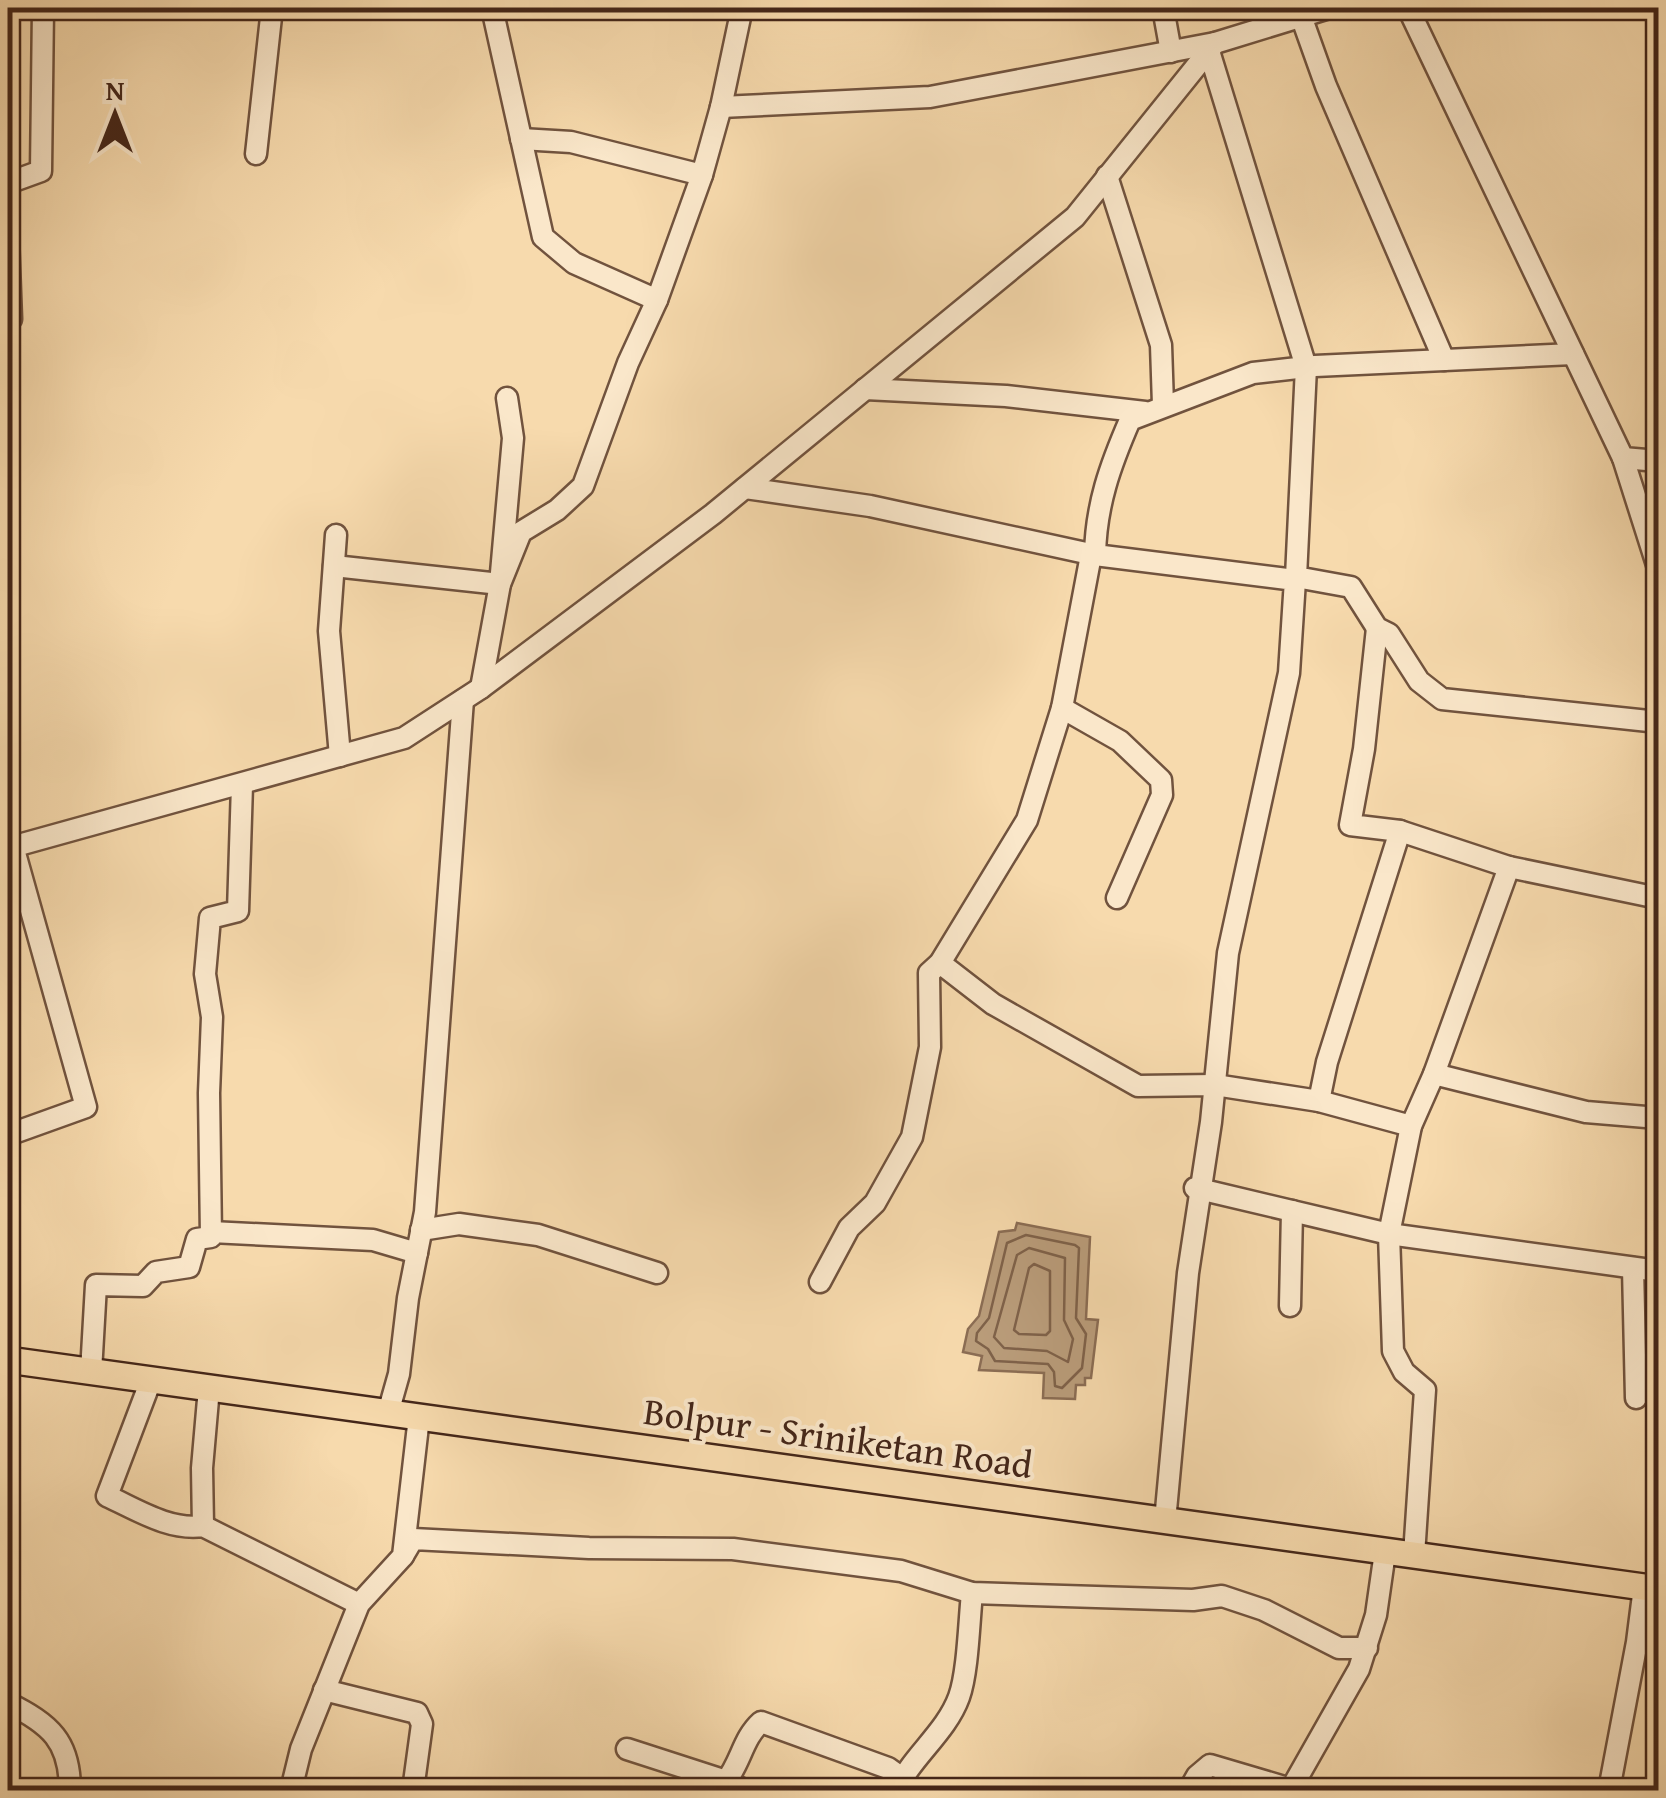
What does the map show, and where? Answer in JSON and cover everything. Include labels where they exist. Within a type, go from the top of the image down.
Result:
[{"type":"main road","name":"Bolpur - Sriniketan Road","points":[[8,1360],[1651,1588]]},
{"type":"street","points":[[8,183],[40,171],[43,8]]},
{"type":"street","points":[[256,154],[272,8]]},
{"type":"street","points":[[492,8],[544,237],[574,263],[657,300]]},
{"type":"street","points":[[388,1413],[399,1374],[421,1230],[472,694],[500,584],[521,532],[557,510],[583,486],[628,363],[657,300],[702,175],[722,106],[742,8]]},
{"type":"street","points":[[1163,8],[1170,52]]},
{"type":"street","points":[[722,106],[930,97],[1212,47],[1329,8]]},
{"type":"street","points":[[1408,8],[1623,458],[1658,568]]},
{"type":"street","points":[[1301,16],[1326,86],[1444,360]]},
{"type":"street","points":[[8,1135],[86,1107],[10,847],[404,738],[472,694],[746,488],[1074,217],[1212,47]]},
{"type":"street","points":[[1212,47],[1306,367],[1296,577],[1351,586],[1420,681],[1442,699],[1658,722]]},
{"type":"street","points":[[521,139],[571,142],[702,175]]},
{"type":"street","points":[[1108,176],[1161,344],[1155,409]]},
{"type":"street","points":[[8,236],[10,320]]},
{"type":"street","points":[[820,1282],[849,1228],[876,1202],[912,1137],[930,1047],[929,973],[940,964],[1027,820],[1062,708],[1093,555],[1096,517],[1130,420],[1254,374],[1306,367],[1573,354]]},
{"type":"street","points":[[865,389],[1155,409]]},
{"type":"street","points":[[500,584],[513,438],[507,398]]},
{"type":"street","points":[[1623,458],[1658,461]]},
{"type":"street","points":[[746,488],[870,506],[1093,555],[1295,580],[1289,673],[1228,953],[1188,1273],[1165,1521]]},
{"type":"street","points":[[336,535],[329,631],[340,756]]},
{"type":"street","points":[[334,566],[500,584]]},
{"type":"street","points":[[1378,628],[1364,749],[1350,824],[1400,831],[1509,867],[1658,898]]},
{"type":"street","points":[[1062,708],[1120,741],[1161,780],[1162,795],[1117,898]]},
{"type":"street","points":[[91,1372],[96,1285],[142,1286],[156,1272],[189,1268],[197,1239],[211,1236],[212,1017],[205,974],[210,918],[238,911],[242,784]]},
{"type":"street","points":[[1319,1101],[1327,1062],[1400,831]]},
{"type":"street","points":[[1414,1556],[1425,1390],[1404,1372],[1393,1351],[1390,1234],[1411,1126],[1434,1074],[1509,867]]},
{"type":"street","points":[[940,964],[993,1004],[1138,1086],[1214,1084],[1319,1101],[1411,1126]]},
{"type":"street","points":[[1434,1074],[1586,1112],[1658,1118]]},
{"type":"street","points":[[1198,1188],[1390,1234],[1658,1272]]},
{"type":"street","points":[[1290,1306],[1292,1211]]},
{"type":"street","points":[[421,1230],[460,1224],[538,1234],[656,1273]]},
{"type":"street","points":[[211,1232],[373,1240],[417,1253]]},
{"type":"street","points":[[1634,1268],[1636,1398]]},
{"type":"street","points":[[151,1380],[106,1496],[161,1521],[192,1528],[203,1526],[359,1604]]},
{"type":"street","points":[[203,1526],[202,1468],[209,1388]]},
{"type":"street","points":[[404,1556],[419,1417]]},
{"type":"street","points":[[291,1790],[301,1749],[359,1604],[404,1556],[413,1539],[589,1548],[733,1549],[901,1571],[972,1594],[1193,1600],[1222,1596],[1264,1610],[1339,1648],[1366,1648]]},
{"type":"street","points":[[1189,1790],[1210,1765],[1291,1789],[1360,1669],[1376,1615],[1385,1552]]},
{"type":"street","points":[[1609,1790],[1651,1588]]},
{"type":"street","points":[[627,1749],[735,1786],[750,1732],[761,1722],[888,1768],[900,1784],[933,1743],[960,1696],[972,1594]]},
{"type":"street","points":[[324,1690],[417,1713],[422,1724],[413,1790]]},
{"type":"street","points":[[8,1703],[32,1716],[66,1750],[70,1790]]},
{"type":"water","points":[[1017,1223],[1090,1237],[1086,1319],[1098,1320],[1091,1378],[1085,1378],[1085,1385],[1076,1385],[1075,1399],[1043,1398],[1044,1373],[979,1370],[982,1356],[963,1352],[968,1329],[979,1316],[999,1232],[1015,1230]]}]
